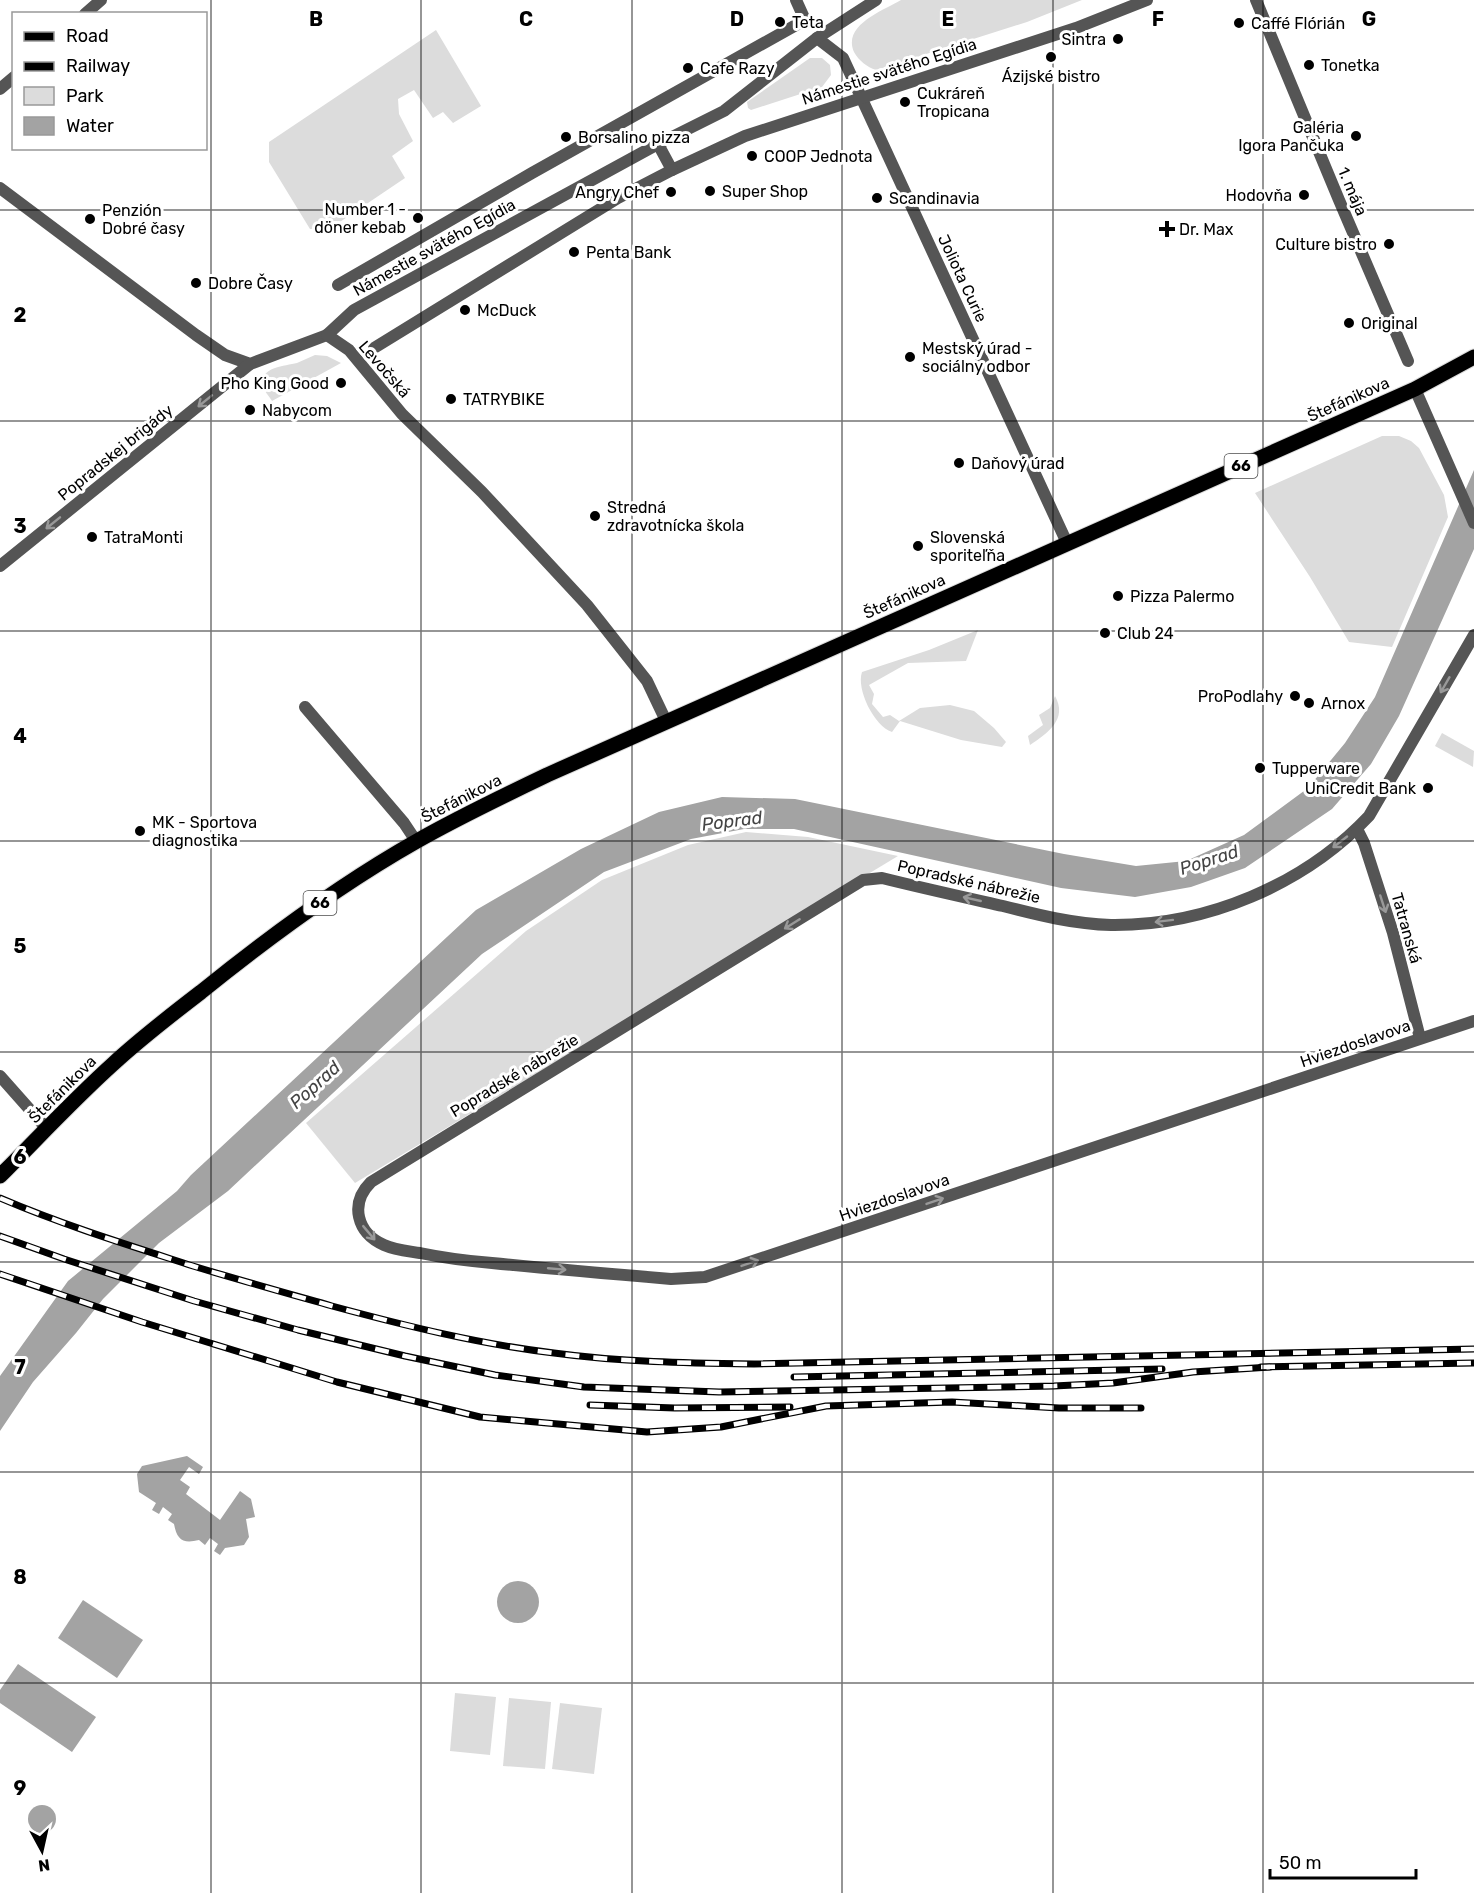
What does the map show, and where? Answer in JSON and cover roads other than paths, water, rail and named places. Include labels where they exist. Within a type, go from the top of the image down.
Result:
[{"type":"main road","name":"Štefánikova","points":[[0,1176],[114,1063],[255,948],[416,841],[492,801],[709,701],[1415,389],[1474,357]]},
{"type":"street","points":[[87,12],[101,0]]},
{"type":"street","points":[[338,285],[532,172],[806,20],[796,0]]},
{"type":"street","name":"Námestie svätého Egídia","points":[[327,335],[354,310],[658,144],[724,111],[817,38],[876,0]]},
{"type":"street","name":"Námestie svätého Egídia","points":[[374,348],[618,198],[745,136],[1076,28],[1147,0]]},
{"type":"street","name":"1. mája","points":[[1256,0],[1408,361]]},
{"type":"street","name":"Joliota Curie","points":[[817,38],[843,58],[1067,543]]},
{"type":"street","points":[[0,89],[12,79]]},
{"type":"street","points":[[658,144],[672,170]]},
{"type":"street","points":[[0,188],[196,336],[225,355],[250,363],[327,335]]},
{"type":"street","name":"Levočská","points":[[327,335],[349,350],[402,414],[482,492],[587,605],[647,681],[666,721]]},
{"type":"street","name":"Popradskej brigády","points":[[0,566],[250,363]]},
{"type":"street","points":[[1415,389],[1474,523]]},
{"type":"street","name":"Popradské nábrežie","points":[[371,1182],[863,880],[882,878],[1074,921],[1109,925],[1171,920],[1211,911],[1254,896],[1302,870],[1357,829],[1377,804],[1474,635]]},
{"type":"street","name":"Štefánikova","points":[[305,707],[404,823],[416,841]]},
{"type":"street","name":"Tatranská","points":[[1357,829],[1363,839],[1393,933],[1420,1038]]},
{"type":"street","name":"Hviezdoslavova","points":[[371,1182],[359,1197],[357,1204],[360,1219],[364,1228],[375,1240],[394,1249],[456,1260],[671,1280],[688,1279],[731,1269],[1474,1021]]},
{"type":"street","points":[[0,1076],[47,1129]]},
{"type":"water","name":"Poprad","points":[[1474,470],[1474,549],[1399,716],[1371,764],[1332,809],[1245,868],[1191,887],[1135,897],[1061,888],[794,829],[744,829],[691,839],[604,872],[482,954],[228,1191],[159,1243],[103,1299],[33,1382],[0,1431],[0,1376],[68,1281],[177,1191],[191,1175],[476,910],[581,849],[659,812],[722,797],[795,799],[1064,854],[1136,866],[1186,861],[1244,835],[1308,788],[1345,743],[1375,697]]},
{"type":"water","points":[[187,1456],[203,1467],[199,1474],[189,1467],[180,1480],[190,1487],[186,1494],[220,1520],[240,1491],[251,1499],[255,1517],[246,1519],[249,1537],[244,1545],[225,1548],[220,1555],[214,1551],[218,1544],[210,1538],[205,1545],[199,1540],[182,1540],[174,1524],[168,1520],[172,1514],[163,1507],[159,1514],[152,1510],[156,1503],[139,1492],[137,1474],[142,1466]]},
{"type":"water","points":[[518,1581],[533,1587],[539,1602],[533,1617],[518,1623],[503,1617],[497,1602],[503,1587]]},
{"type":"water","points":[[83,1600],[143,1640],[117,1678],[58,1638]]},
{"type":"water","points":[[18,1664],[96,1717],[72,1752],[0,1703],[0,1690]]},
{"type":"water","points":[[42,1805],[52,1809],[56,1819],[52,1829],[42,1833],[32,1829],[28,1819],[32,1809]]},
{"type":"railway","points":[[0,1198],[72,1226],[144,1250],[332,1306],[470,1339],[579,1356],[654,1362],[754,1364],[1474,1349]]},
{"type":"railway","points":[[0,1236],[194,1301],[298,1330],[495,1375],[584,1387],[719,1392],[1054,1386],[1113,1383],[1193,1372],[1270,1367]]},
{"type":"railway","points":[[0,1274],[142,1322],[337,1382],[480,1417],[647,1432],[721,1427],[826,1406],[952,1402],[1059,1408],[1141,1408]]},
{"type":"railway","points":[[1261,1367],[1474,1363]]},
{"type":"railway","points":[[794,1377],[1162,1369]]},
{"type":"railway","points":[[590,1405],[675,1408],[790,1407]]},
{"type":"place","name":"Teta","points":[[780,22]]},
{"type":"place","name":"Caffé Flórián","points":[[1239,23]]},
{"type":"place","name":"Sintra","points":[[1118,39]]},
{"type":"place","name":"Ázijské bistro","points":[[1051,57]]},
{"type":"place","name":"Tonetka","points":[[1309,65]]},
{"type":"place","name":"Cafe Razy","points":[[688,68]]},
{"type":"place","name":"Cukráreň Tropicana","points":[[905,102]]},
{"type":"place","name":"Galéria Igora Pančuka","points":[[1356,136]]},
{"type":"place","name":"Borsalino pizza","points":[[566,137]]},
{"type":"place","name":"COOP Jednota","points":[[752,156]]},
{"type":"place","name":"Super Shop","points":[[710,191]]},
{"type":"place","name":"Angry Chef","points":[[671,192]]},
{"type":"place","name":"Hodovňa","points":[[1304,195]]},
{"type":"place","name":"Scandinavia","points":[[877,198]]},
{"type":"place","name":"Number 1 - döner kebab","points":[[418,218]]},
{"type":"place","name":"Penzión Dobré časy","points":[[90,219]]},
{"type":"place","name":"Dr. Max","points":[[1167,229]]},
{"type":"place","name":"Culture bistro","points":[[1389,244]]},
{"type":"place","name":"Penta Bank","points":[[574,252]]},
{"type":"place","name":"Dobre Časy","points":[[196,283]]},
{"type":"place","name":"McDuck","points":[[465,310]]},
{"type":"place","name":"Original","points":[[1349,323]]},
{"type":"place","name":"Mestský úrad - sociálny odbor","points":[[910,357]]},
{"type":"place","name":"Pho King Good","points":[[341,383]]},
{"type":"place","name":"TATRYBIKE","points":[[451,399]]},
{"type":"place","name":"Nabycom","points":[[250,410]]},
{"type":"place","name":"Daňový úrad","points":[[959,463]]},
{"type":"place","name":"Stredná zdravotnícka škola","points":[[595,516]]},
{"type":"place","name":"TatraMonti","points":[[92,537]]},
{"type":"place","name":"Slovenská sporiteľňa","points":[[918,546]]},
{"type":"place","name":"Pizza Palermo","points":[[1118,596]]},
{"type":"place","name":"Club 24","points":[[1105,633]]},
{"type":"place","name":"ProPodlahy","points":[[1295,696]]},
{"type":"place","name":"Arnox","points":[[1309,703]]},
{"type":"place","name":"Tupperware","points":[[1260,768]]},
{"type":"place","name":"UniCredit Bank","points":[[1428,788]]},
{"type":"place","name":"MK - Sportova diagnostika","points":[[140,831]]}]
